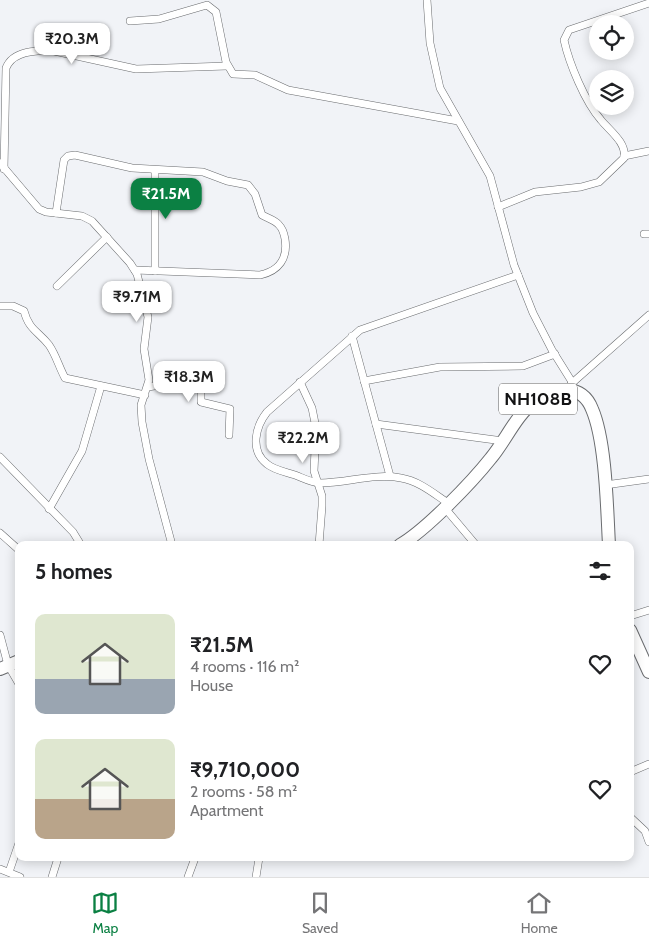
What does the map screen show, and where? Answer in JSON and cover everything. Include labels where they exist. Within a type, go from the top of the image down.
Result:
[{"type":"highway","name":"NH108B","points":[[408,541],[491,458],[517,420],[534,401],[570,385],[587,398],[593,411],[604,485],[609,541]]},
{"type":"highway","points":[[634,639],[649,672]]},
{"type":"street","points":[[427,0],[433,65],[440,88],[458,121],[482,158],[490,176],[518,275],[533,313],[570,385],[649,315]]},
{"type":"street","points":[[624,156],[623,147],[599,118],[589,102],[564,40],[568,30],[649,3]]},
{"type":"street","points":[[130,21],[159,19],[207,5],[212,8],[219,19],[227,66],[234,74],[255,75],[288,90],[458,121]]},
{"type":"street","points":[[171,541],[149,459],[142,422],[141,405],[148,387],[149,371],[144,349],[148,312],[135,270],[107,237],[88,219],[38,209],[2,166],[6,68],[13,58],[40,50],[54,51],[136,69],[227,66]]},
{"type":"street","points":[[498,207],[535,192],[581,187],[599,182],[624,156],[649,150]]},
{"type":"street","points":[[56,213],[62,166],[68,156],[75,155],[132,168],[203,172],[227,181],[248,185],[252,188],[262,215],[280,226],[286,246],[282,262],[278,268],[270,273],[260,275],[135,270]]},
{"type":"street","points":[[155,170],[155,271]]},
{"type":"street","points":[[57,286],[107,237]]},
{"type":"street","points":[[473,541],[446,505],[419,483],[390,476],[318,484],[267,464],[261,458],[256,438],[260,421],[267,412],[352,336],[372,324],[518,275]]},
{"type":"street","points":[[0,306],[12,306],[24,311],[31,328],[45,340],[55,354],[65,378],[145,395]]},
{"type":"street","points":[[352,336],[390,476]]},
{"type":"street","points":[[364,381],[440,367],[523,366],[555,354]]},
{"type":"street","points":[[148,387],[197,379],[201,385],[201,402],[230,409],[229,435]]},
{"type":"street","points":[[300,382],[314,417],[316,438],[314,470],[322,506],[318,541]]},
{"type":"street","points":[[49,509],[82,451],[101,386]]},
{"type":"street","points":[[376,424],[503,441]]},
{"type":"street","points":[[0,456],[73,532],[79,541]]},
{"type":"street","points":[[604,485],[649,479]]},
{"type":"street","points":[[0,534],[15,547]]},
{"type":"street","points":[[634,615],[649,610]]},
{"type":"street","points":[[0,635],[9,665],[15,676]]},
{"type":"street","points":[[634,770],[649,764]]},
{"type":"street","points":[[634,821],[645,832],[649,842]]},
{"type":"street","points":[[9,872],[15,855]]},
{"type":"street","points":[[52,877],[57,861]]},
{"type":"street","points":[[188,877],[194,861]]},
{"type":"street","points":[[256,877],[259,861]]},
{"type":"street","points":[[0,869],[20,877]]}]
